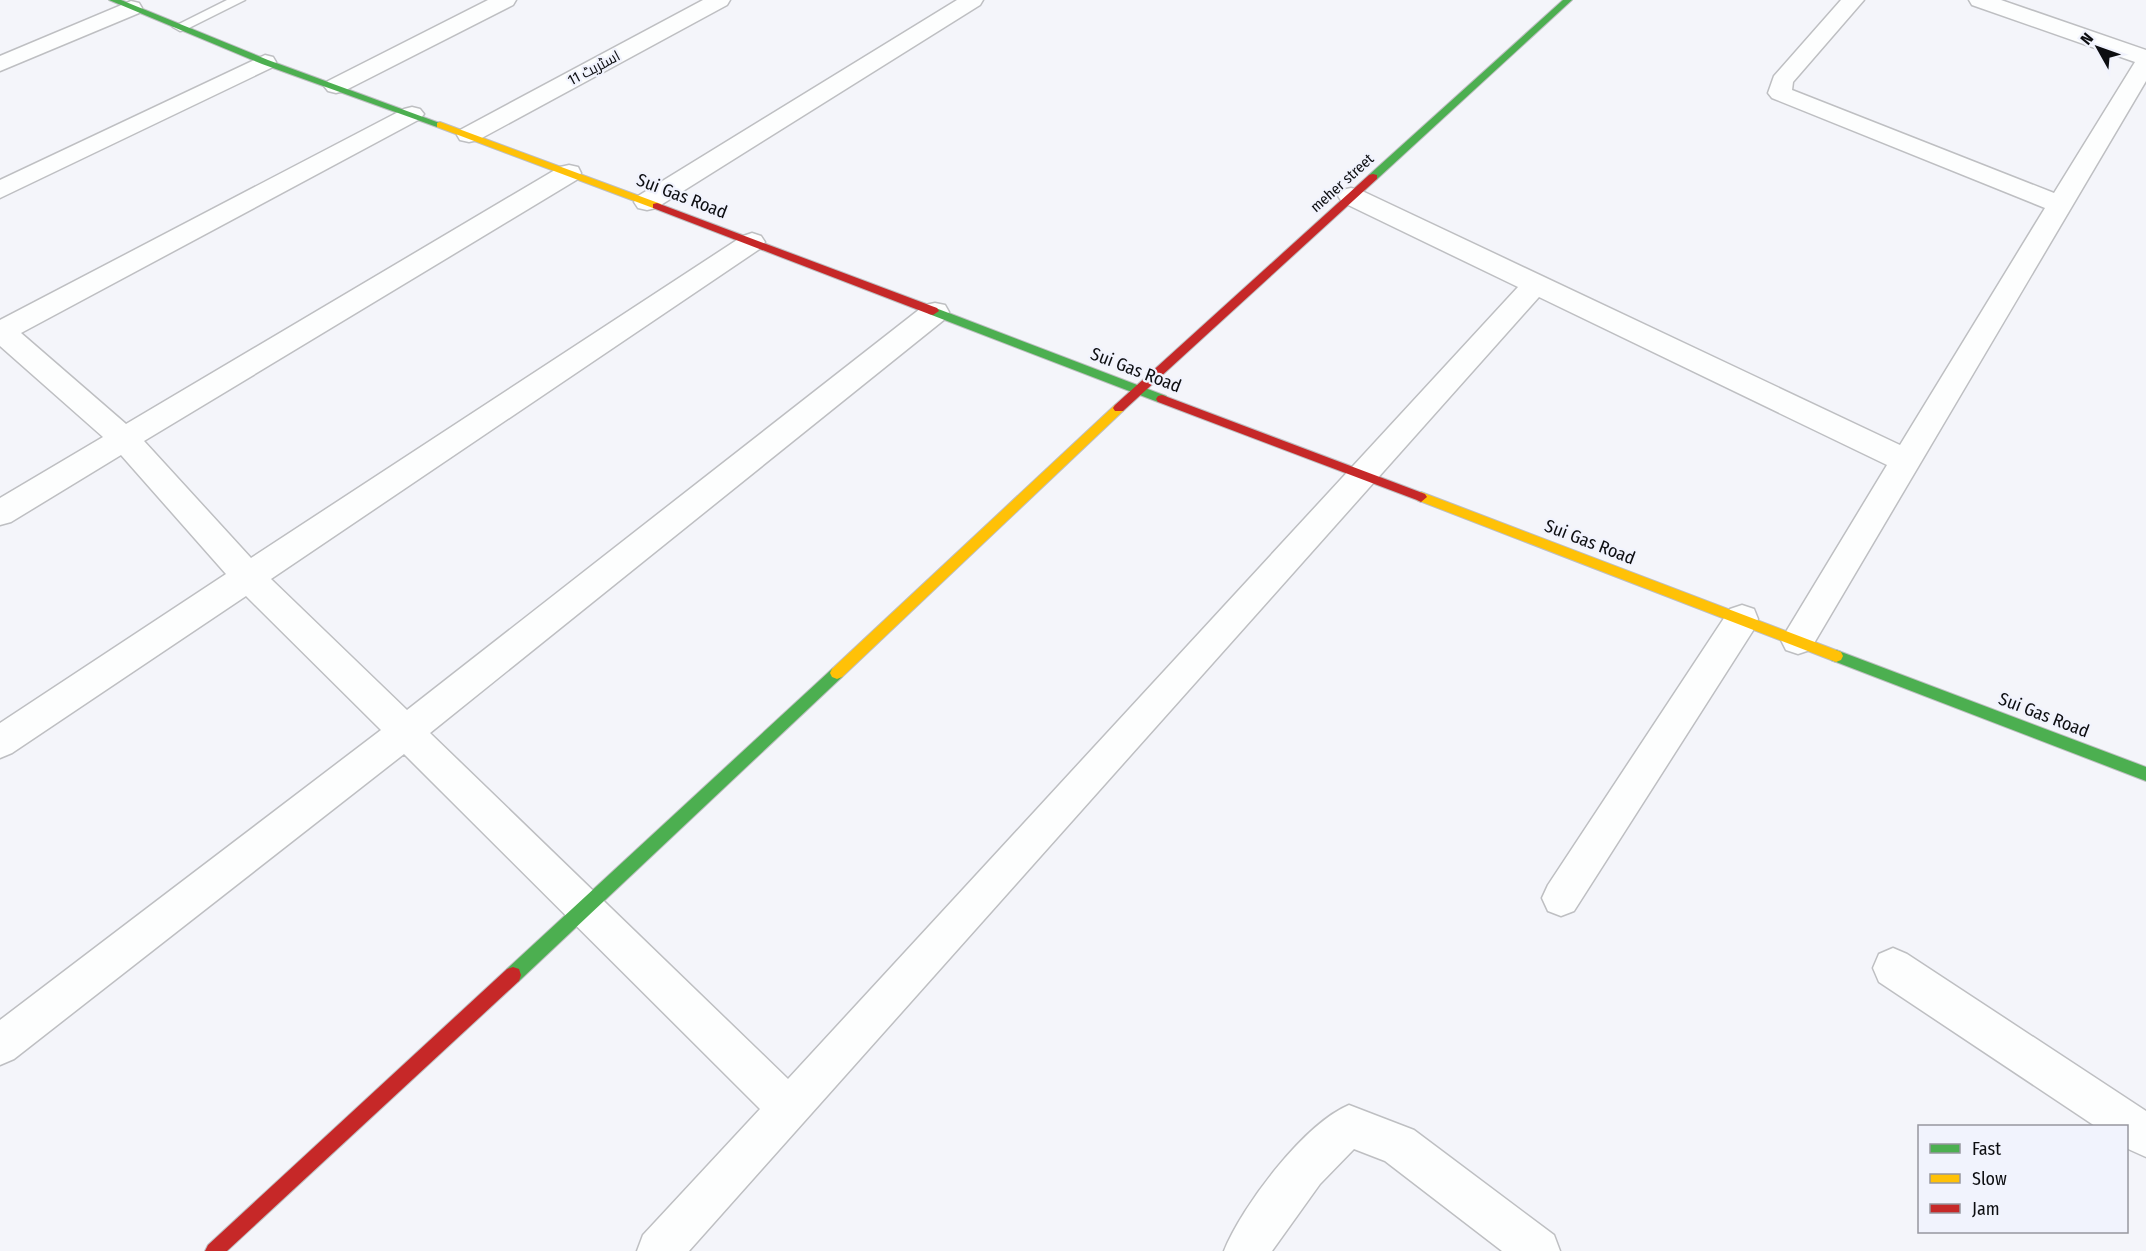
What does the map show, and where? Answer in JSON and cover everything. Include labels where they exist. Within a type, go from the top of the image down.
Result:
[{"type":"street","points":[[336,86],[505,0]]},
{"type":"street","name":"اسٹریٹ 11","points":[[469,135],[719,0]]},
{"type":"street","points":[[647,202],[972,0]]},
{"type":"street","name":"meher street","points":[[214,1251],[585,909],[1138,390],[1568,0]]},
{"type":"street","points":[[1852,0],[1782,81],[1780,93],[2060,205]]},
{"type":"street","points":[[1798,640],[2146,60],[1982,0]]},
{"type":"street","name":"Sui Gas Road","points":[[122,4],[265,62],[336,86],[647,202],[2146,774]]},
{"type":"street","points":[[0,64],[122,4]]},
{"type":"street","points":[[0,190],[265,62]]},
{"type":"street","points":[[412,114],[0,331],[124,439],[248,577],[789,1108]]},
{"type":"street","points":[[0,513],[569,173]]},
{"type":"street","points":[[1351,196],[1534,286],[1906,461]]},
{"type":"street","points":[[0,742],[752,242]]},
{"type":"street","points":[[660,1251],[1534,286]]},
{"type":"street","points":[[0,1045],[405,732],[935,312]]},
{"type":"street","points":[[1561,898],[1742,619]]},
{"type":"street","points":[[1893,968],[2146,1136]]},
{"type":"street","points":[[1246,1251],[1289,1187],[1322,1148],[1349,1126],[1400,1145],[1538,1251]]},
{"type":"lane","points":[[180,27],[238,0]]},
{"type":"traffic: fast","points":[[113,0],[265,62],[440,125]]},
{"type":"traffic: fast","points":[[1373,177],[1568,0]]},
{"type":"traffic: fast","points":[[933,311],[1162,399]]},
{"type":"traffic: fast","points":[[1836,656],[2146,774]]},
{"type":"traffic: fast","points":[[513,975],[837,673]]},
{"type":"traffic: slow","points":[[440,125],[657,206]]},
{"type":"traffic: slow","points":[[837,673],[1119,408]]},
{"type":"traffic: slow","points":[[1421,497],[1836,656]]},
{"type":"traffic: jam","points":[[1119,408],[1373,177]]},
{"type":"traffic: jam","points":[[657,206],[933,311]]},
{"type":"traffic: jam","points":[[1162,399],[1421,497]]},
{"type":"traffic: jam","points":[[214,1251],[513,975]]}]
